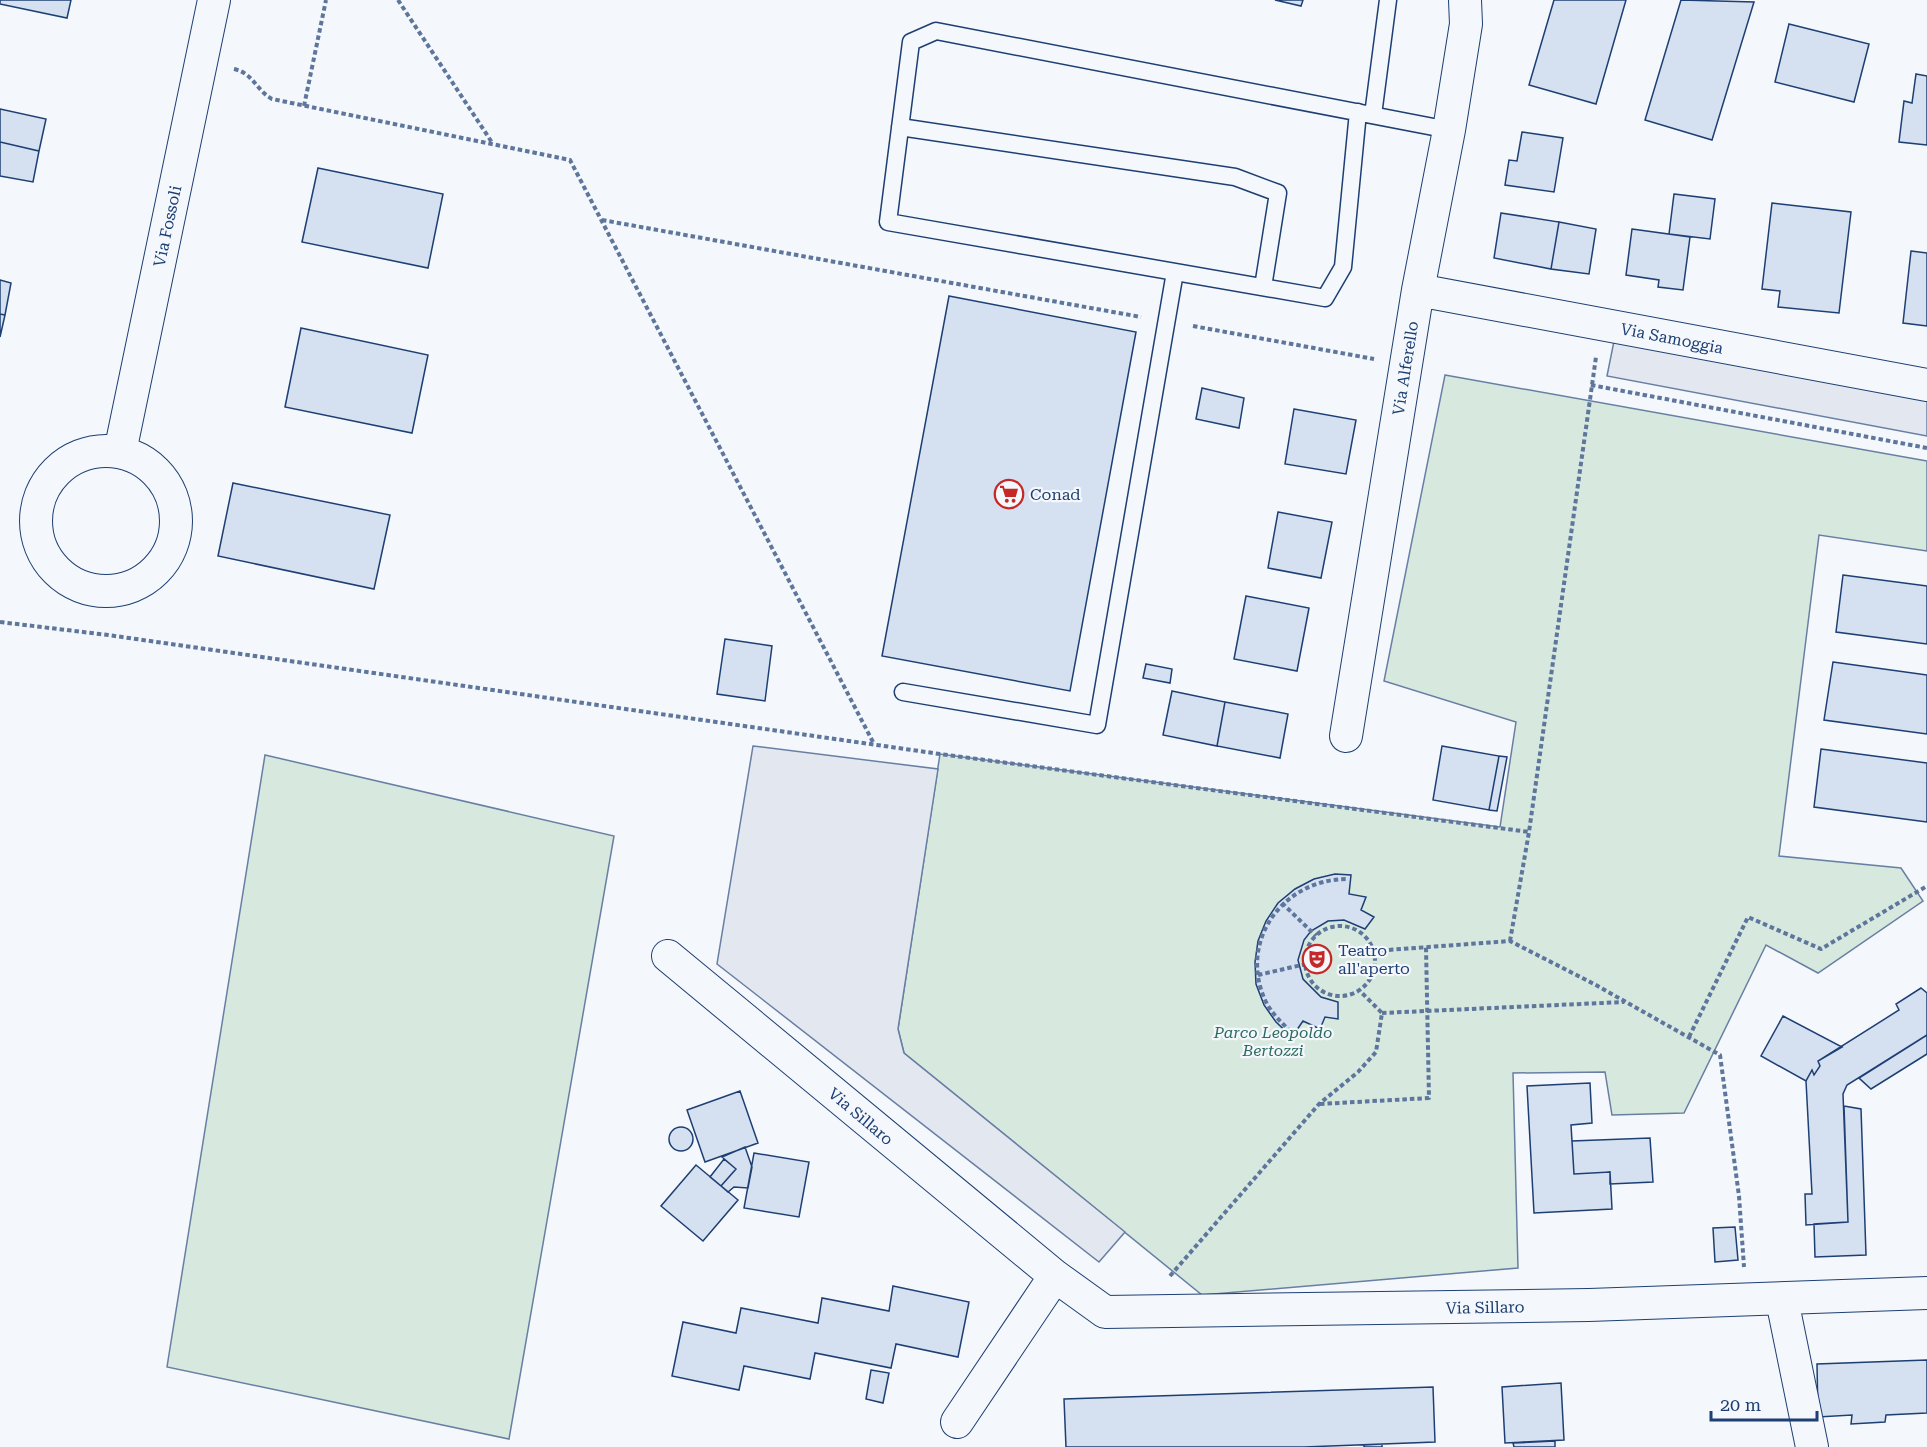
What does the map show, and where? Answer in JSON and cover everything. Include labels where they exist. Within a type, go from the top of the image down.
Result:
[{"type":"street","name":"Via Fossoli","points":[[120,452],[214,0]]},
{"type":"street","name":"Via Alferello","points":[[1347,736],[1418,290],[1449,130],[1466,24],[1465,0]]},
{"type":"street","name":"Via Samoggia","points":[[1418,290],[1927,385]]},
{"type":"street","points":[[96,451],[120,452],[132,455],[153,468],[168,488],[176,511],[176,531],[169,554],[154,573],[134,586],[110,591],[86,588],[64,577],[48,559],[38,537],[37,510],[45,487],[54,474],[73,459],[96,451]]},
{"type":"street","name":"Via Sillaro","points":[[668,956],[1055,1276],[1105,1312],[1746,1301],[1927,1293]]},
{"type":"street","points":[[957,1422],[1055,1276]]},
{"type":"street","points":[[1782,1300],[1812,1447]]},
{"type":"lane","points":[[1388,0],[1366,114],[1343,267],[1325,298],[888,222],[911,42],[936,31],[1366,114],[1449,130]]},
{"type":"lane","points":[[900,127],[1235,177],[1278,193],[1263,287]]},
{"type":"lane","points":[[903,692],[1097,725],[1175,272]]},
{"type":"path","points":[[304,105],[326,0]]},
{"type":"path","points":[[398,0],[493,144]]},
{"type":"path","points":[[201,63],[243,71],[252,78],[264,94],[272,99],[570,160],[874,745]]},
{"type":"path","points":[[601,220],[1406,365]]},
{"type":"path","points":[[1510,941],[1529,832],[1600,324]]},
{"type":"path","points":[[1592,385],[1927,448]]},
{"type":"path","points":[[0,622],[108,635],[874,745],[1529,832]]},
{"type":"path","points":[[1291,1032],[1266,1002],[1256,961],[1261,939],[1268,922],[1282,903],[1297,892],[1315,884],[1347,879]]},
{"type":"path","points":[[1689,1037],[1748,917],[1821,950],[1927,886]]},
{"type":"path","points":[[1282,903],[1316,936]]},
{"type":"path","points":[[1331,927],[1349,927],[1365,936],[1374,951],[1374,969],[1366,984],[1359,990],[1342,995],[1325,992],[1312,981],[1306,964],[1308,949],[1316,936],[1331,927]]},
{"type":"path","points":[[1374,951],[1510,941],[1720,1055],[1739,1196],[1746,1301]]},
{"type":"path","points":[[1319,1104],[1430,1098],[1426,947]]},
{"type":"path","points":[[1258,975],[1306,964]]},
{"type":"path","points":[[1359,990],[1382,1013],[1625,1002]]},
{"type":"path","points":[[1140,1311],[1319,1104],[1359,1072],[1376,1052],[1382,1013]]},
{"type":"green space","name":"Parco Leopoldo Bertozzi","points":[[1445,375],[1927,461],[1927,551],[1819,535],[1779,856],[1901,868],[1923,901],[1818,973],[1766,945],[1684,1113],[1612,1115],[1605,1072],[1513,1073],[1518,1268],[1202,1295],[904,1053],[898,1029],[940,754],[1500,827],[1516,722],[1384,681]]},
{"type":"green space","points":[[265,755],[614,836],[509,1439],[167,1367]]},
{"type":"shaded area","points":[[1614,341],[1927,399],[1927,436],[1607,376]]},
{"type":"shaded area","points":[[753,746],[938,769],[898,1029],[904,1053],[1125,1232],[1099,1262],[717,964]]},
{"type":"building","points":[[0,0],[71,0],[67,18],[0,4]]},
{"type":"building","points":[[1275,0],[1303,0],[1301,6]]},
{"type":"building","points":[[1554,0],[1626,0],[1596,104],[1529,85]]},
{"type":"building","points":[[1681,0],[1754,2],[1712,140],[1645,120]]},
{"type":"building","points":[[1789,24],[1869,44],[1854,102],[1775,82]]},
{"type":"building","points":[[1916,74],[1927,76],[1927,145],[1899,142],[1904,101],[1912,103]]},
{"type":"building","points":[[0,109],[46,119],[39,151],[0,142]]},
{"type":"building","points":[[1522,132],[1563,138],[1554,192],[1505,185],[1509,160],[1517,161]]},
{"type":"building","points":[[0,142],[39,151],[33,182],[0,176]]},
{"type":"building","points":[[318,168],[443,194],[428,268],[302,242]]},
{"type":"building","points":[[1674,194],[1715,199],[1710,239],[1669,234]]},
{"type":"building","points":[[1772,203],[1851,212],[1839,313],[1778,307],[1780,291],[1762,289]]},
{"type":"building","points":[[1501,213],[1559,222],[1551,269],[1494,258]]},
{"type":"building","points":[[1559,222],[1596,229],[1589,274],[1551,269]]},
{"type":"building","points":[[1632,229],[1690,237],[1683,290],[1658,287],[1659,280],[1626,275]]},
{"type":"building","points":[[1911,251],[1927,253],[1927,326],[1903,323]]},
{"type":"building","points":[[0,280],[11,283],[5,315],[0,314]]},
{"type":"building","name":"Conad","points":[[949,296],[1136,332],[1070,691],[882,656]]},
{"type":"building","points":[[0,314],[5,315],[0,337]]},
{"type":"building","points":[[301,328],[428,355],[412,433],[285,407]]},
{"type":"building","points":[[1202,388],[1244,398],[1239,428],[1196,419]]},
{"type":"building","points":[[1294,409],[1356,420],[1346,474],[1285,464]]},
{"type":"building","points":[[233,483],[390,515],[374,589],[218,556]]},
{"type":"building","points":[[1278,512],[1332,522],[1321,578],[1268,568]]},
{"type":"building","points":[[1843,575],[1927,586],[1927,644],[1836,632]]},
{"type":"building","points":[[1246,596],[1309,608],[1297,671],[1234,659]]},
{"type":"building","points":[[725,639],[772,646],[765,701],[717,694]]},
{"type":"building","points":[[1833,662],[1927,675],[1927,734],[1824,720]]},
{"type":"building","points":[[1146,664],[1172,669],[1170,683],[1143,678]]},
{"type":"building","points":[[1172,691],[1225,702],[1217,746],[1163,735]]},
{"type":"building","points":[[1225,702],[1288,714],[1280,758],[1217,746]]},
{"type":"building","points":[[1442,746],[1499,756],[1489,810],[1433,800]]},
{"type":"building","points":[[1821,749],[1927,763],[1927,822],[1814,807]]},
{"type":"building","points":[[1499,756],[1507,757],[1497,811],[1489,810]]},
{"type":"building","points":[[1335,874],[1351,875],[1349,894],[1366,897],[1361,910],[1374,917],[1365,929],[1344,920],[1328,921],[1311,931],[1304,940],[1298,960],[1303,979],[1321,997],[1338,1002],[1338,1019],[1325,1017],[1320,1029],[1303,1021],[1292,1037],[1276,1022],[1264,1005],[1256,984],[1255,962],[1258,941],[1266,921],[1278,903],[1295,889],[1314,879]]},
{"type":"building","points":[[1921,988],[1927,993],[1927,1035],[1847,1085],[1843,1094],[1848,1222],[1806,1225],[1805,1194],[1812,1194],[1806,1081],[1812,1070],[1814,1075],[1820,1066],[1818,1061],[1899,1010],[1896,1004]]},
{"type":"building","points":[[1783,1016],[1842,1047],[1818,1061],[1820,1066],[1814,1075],[1812,1070],[1806,1081],[1761,1056]]},
{"type":"building","points":[[1927,1035],[1927,1054],[1871,1089],[1859,1078]]},
{"type":"building","points":[[1590,1083],[1592,1123],[1571,1125],[1574,1174],[1610,1172],[1612,1209],[1534,1213],[1527,1086]]},
{"type":"building","points":[[740,1091],[758,1143],[705,1162],[687,1110]]},
{"type":"building","points":[[1844,1106],[1861,1109],[1866,1255],[1815,1257],[1814,1224],[1848,1222]]},
{"type":"building","points":[[681,1127],[690,1130],[693,1139],[690,1148],[681,1151],[672,1148],[669,1139],[672,1130]]},
{"type":"building","points":[[1650,1138],[1653,1182],[1610,1184],[1610,1172],[1574,1174],[1572,1141]]},
{"type":"building","points":[[745,1147],[752,1167],[748,1188],[734,1187],[728,1192],[721,1186],[736,1169],[722,1157]]},
{"type":"building","points":[[754,1153],[809,1162],[799,1217],[744,1208]]},
{"type":"building","points":[[724,1159],[736,1169],[721,1186],[710,1177]]},
{"type":"building","points":[[696,1165],[738,1200],[703,1241],[661,1206]]},
{"type":"building","points":[[1735,1227],[1738,1260],[1715,1262],[1713,1228]]},
{"type":"building","points":[[893,1286],[969,1302],[958,1357],[896,1344],[891,1368],[815,1353],[810,1379],[744,1366],[739,1390],[672,1376],[683,1322],[736,1333],[741,1308],[818,1323],[822,1298],[889,1311]]},
{"type":"building","points":[[1927,1360],[1927,1413],[1886,1415],[1885,1422],[1851,1424],[1852,1415],[1818,1417],[1817,1364]]},
{"type":"building","points":[[871,1370],[889,1373],[883,1403],[866,1399]]},
{"type":"building","points":[[1561,1383],[1564,1440],[1505,1443],[1502,1387]]},
{"type":"building","points":[[1433,1387],[1435,1442],[1304,1447],[1066,1447],[1064,1399]]},
{"type":"building","points":[[1555,1441],[1555,1447],[1514,1447],[1513,1443]]},
{"type":"building","points":[[1382,1444],[1382,1447],[1364,1447],[1364,1445]]},
{"type":"place","name":"Conad","points":[[1009,494]]},
{"type":"place","name":"Teatro all'aperto","points":[[1317,959]]}]
